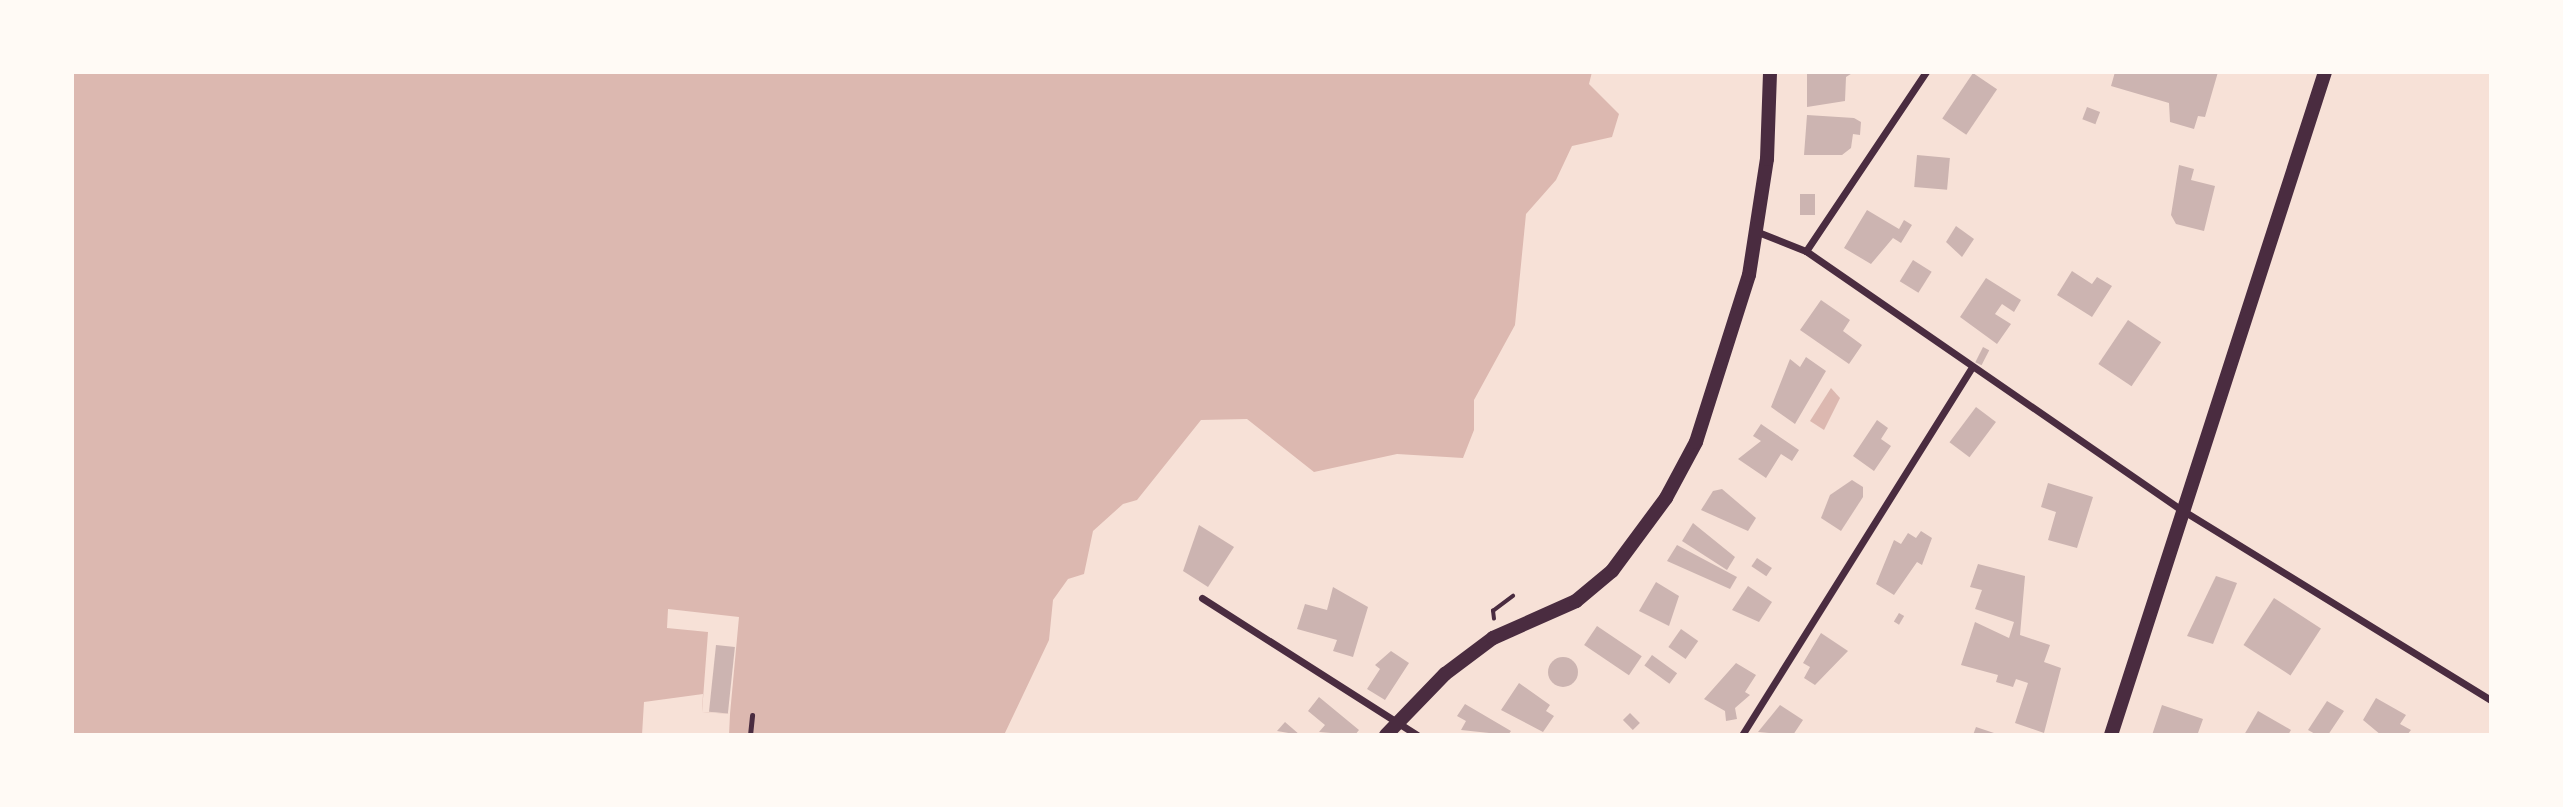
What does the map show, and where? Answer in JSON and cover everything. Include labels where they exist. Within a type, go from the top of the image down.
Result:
[{"type":"main road","points":[[1386,735],[1445,674],[1493,638],[1576,601],[1635,544],[1696,442],[1758,232],[1770,72]]},
{"type":"main road","points":[[2110,735],[2325,72]]},
{"type":"street","points":[[1806,251],[1926,72]]},
{"type":"street","points":[[1758,232],[1806,251],[1971,368],[2182,510],[2491,700]]},
{"type":"street","points":[[1742,735],[1971,368]]},
{"type":"street","points":[[1202,598],[1417,735]]},
{"type":"lane","points":[[750,735],[752,715]]},
{"type":"path","points":[[1494,621],[1493,611],[1513,596]]},
{"type":"shaded area","points":[[72,72],[1592,72],[1589,84],[1619,114],[1612,137],[1572,146],[1556,180],[1526,214],[1515,325],[1474,400],[1474,430],[1463,458],[1397,454],[1314,472],[1247,419],[1201,420],[1137,500],[1123,504],[1093,531],[1084,574],[1068,579],[1053,600],[1049,640],[1004,735],[729,735],[730,714],[702,712],[703,694],[644,702],[642,735],[72,735]]},
{"type":"shaded area","points":[[1831,388],[1840,398],[1824,430],[1810,421]]},
{"type":"pier","points":[[668,609],[739,617],[730,714],[702,712],[708,632],[667,628]]},
{"type":"building","points":[[1807,72],[1854,72],[1846,77],[1845,101],[1807,107]]},
{"type":"building","points":[[2115,72],[2218,72],[2205,117],[2198,116],[2194,129],[2170,122],[2169,103],[2111,86]]},
{"type":"building","points":[[1973,73],[1997,89],[1966,135],[1942,119]]},
{"type":"building","points":[[2087,107],[2100,112],[2095,124],[2082,119]]},
{"type":"building","points":[[1807,115],[1854,118],[1861,122],[1860,135],[1853,134],[1851,148],[1842,155],[1804,155]]},
{"type":"building","points":[[1917,155],[1950,158],[1947,190],[1914,187]]},
{"type":"building","points":[[2179,165],[2194,169],[2191,180],[2215,186],[2204,231],[2176,224],[2171,215]]},
{"type":"building","points":[[1800,194],[1815,194],[1815,215],[1800,215]]},
{"type":"building","points":[[1867,210],[1899,229],[1904,220],[1912,225],[1901,243],[1893,238],[1871,264],[1844,248]]},
{"type":"building","points":[[1956,226],[1974,239],[1962,257],[1946,242]]},
{"type":"building","points":[[1913,260],[1932,272],[1918,293],[1900,281]]},
{"type":"building","points":[[2072,271],[2092,284],[2097,277],[2112,286],[2092,317],[2057,295]]},
{"type":"building","points":[[1986,278],[2021,300],[2014,312],[2002,304],[1995,314],[2011,324],[1997,344],[1960,317]]},
{"type":"building","points":[[1821,300],[1850,320],[1843,331],[1862,345],[1849,364],[1800,330]]},
{"type":"building","points":[[2128,320],[2161,342],[2132,386],[2098,364]]},
{"type":"building","points":[[1983,347],[1989,350],[1982,365],[1975,362]]},
{"type":"building","points":[[1806,357],[1826,371],[1795,424],[1771,407],[1790,359],[1800,367]]},
{"type":"building","points":[[1976,407],[1996,422],[1969,457],[1950,442]]},
{"type":"building","points":[[1877,420],[1888,428],[1881,439],[1891,446],[1874,471],[1853,456]]},
{"type":"building","points":[[1761,424],[1799,450],[1792,461],[1781,454],[1766,478],[1738,459],[1761,441],[1753,436]]},
{"type":"building","points":[[1852,480],[1863,487],[1863,497],[1841,531],[1821,518],[1830,495]]},
{"type":"building","points":[[2048,483],[2093,497],[2077,548],[2048,540],[2056,512],[2041,507]]},
{"type":"building","points":[[1722,489],[1756,518],[1748,531],[1701,510],[1713,491]]},
{"type":"building","points":[[1693,523],[1735,557],[1727,570],[1682,541]]},
{"type":"building","points":[[1199,525],[1234,547],[1208,587],[1183,571]]},
{"type":"building","points":[[1921,531],[1932,538],[1922,565],[1917,562],[1894,595],[1876,584],[1894,540],[1901,544],[1908,533],[1916,538]]},
{"type":"building","points":[[1677,545],[1737,577],[1730,589],[1667,561]]},
{"type":"building","points":[[1757,558],[1772,568],[1766,576],[1751,566]]},
{"type":"building","points":[[1978,564],[2025,576],[2020,635],[2050,645],[2044,662],[2061,668],[2044,733],[2015,723],[2028,683],[2016,679],[2013,687],[1996,682],[1998,675],[1961,665],[1975,622],[2009,638],[2014,622],[1975,609],[1982,590],[1970,587]]},
{"type":"building","points":[[2216,576],[2237,583],[2213,644],[2187,636]]},
{"type":"building","points":[[1656,582],[1679,596],[1669,626],[1639,611]]},
{"type":"building","points":[[1748,586],[1772,602],[1759,622],[1732,610]]},
{"type":"building","points":[[1333,587],[1368,607],[1353,657],[1333,651],[1337,640],[1297,629],[1305,604],[1327,610]]},
{"type":"building","points":[[2274,598],[2321,628],[2290,675],[2244,645]]},
{"type":"building","points":[[1899,613],[1904,616],[1899,625],[1894,622]]},
{"type":"building","points":[[1597,626],[1642,656],[1629,675],[1584,645]]},
{"type":"building","points":[[1681,629],[1698,641],[1686,659],[1668,647]]},
{"type":"building","points":[[1821,633],[1848,651],[1815,685],[1804,678],[1810,667],[1803,663]]},
{"type":"building","points":[[716,645],[735,647],[728,714],[709,712]]},
{"type":"building","points":[[1391,651],[1409,663],[1385,700],[1367,689],[1380,669],[1375,665]]},
{"type":"building","points":[[1652,655],[1677,673],[1669,684],[1644,666]]},
{"type":"building","points":[[1563,657],[1574,661],[1578,672],[1574,683],[1563,687],[1552,683],[1548,672],[1552,661]]},
{"type":"building","points":[[1736,663],[1756,675],[1745,692],[1750,695],[1735,708],[1737,719],[1726,721],[1725,711],[1704,699]]},
{"type":"building","points":[[1519,683],[1550,705],[1546,711],[1554,716],[1543,732],[1501,710]]},
{"type":"building","points":[[1319,697],[1359,730],[1355,735],[1319,732],[1325,725],[1308,711]]},
{"type":"building","points":[[2376,698],[2406,715],[2400,724],[2411,730],[2407,735],[2381,735],[2363,720]]},
{"type":"building","points":[[2327,701],[2344,711],[2328,735],[2317,735],[2308,730]]},
{"type":"building","points":[[1465,704],[1511,731],[1508,735],[1461,730],[1466,721],[1457,716]]},
{"type":"building","points":[[1780,705],[1803,720],[1793,735],[1758,732]]},
{"type":"building","points":[[2162,705],[2203,719],[2198,733],[2203,735],[2152,735]]},
{"type":"building","points":[[2258,711],[2291,730],[2288,735],[2244,735]]},
{"type":"building","points":[[1630,713],[1640,723],[1633,730],[1623,720]]},
{"type":"building","points":[[1285,722],[1300,735],[1277,731]]},
{"type":"building","points":[[1976,727],[2000,735],[1973,735]]}]
